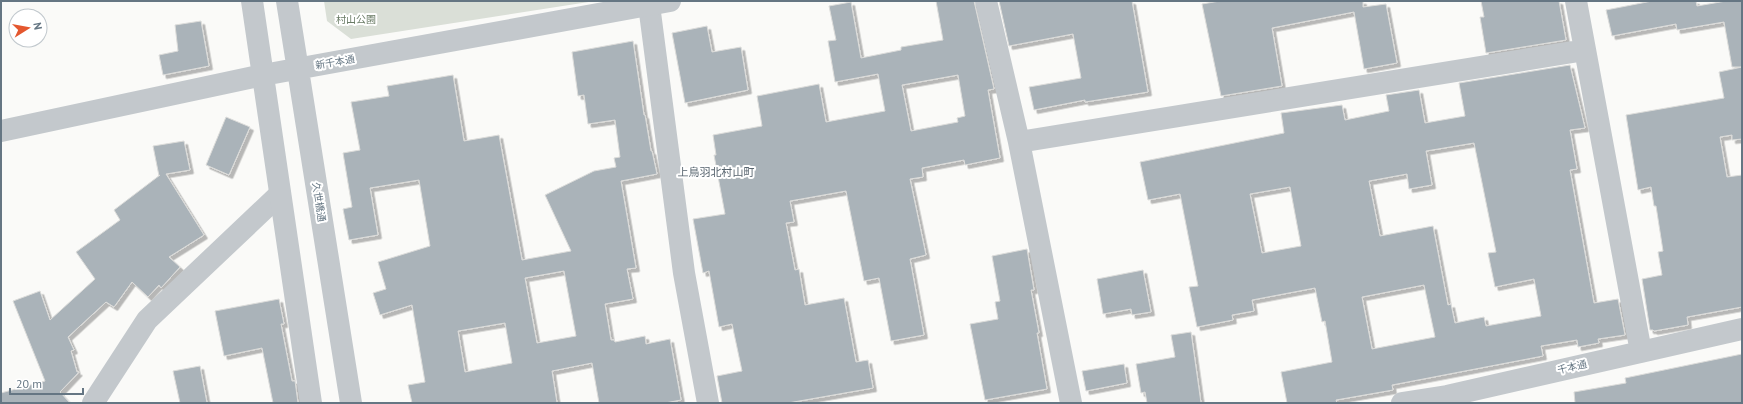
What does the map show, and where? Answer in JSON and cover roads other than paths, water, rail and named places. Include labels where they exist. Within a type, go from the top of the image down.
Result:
[{"type":"street","points":[[252,1],[311,403]]},
{"type":"street","name":"久世橋通","points":[[287,1],[351,403]]},
{"type":"street","points":[[986,1],[1019,142],[1071,403]]},
{"type":"street","points":[[1576,1],[1641,352]]},
{"type":"street","points":[[659,3],[684,272],[708,403]]},
{"type":"street","name":"新千本通","points":[[1,131],[263,75],[659,3]]},
{"type":"street","points":[[1019,142],[1585,50]]},
{"type":"street","points":[[92,403],[147,320],[280,194]]},
{"type":"street","name":"千本通","points":[[1402,403],[1448,399],[1742,329]]},
{"type":"district","name":"上鳥羽北村山町","points":[[716,172]]},
{"type":"park label","name":"村山公園","points":[[356,19]]}]
